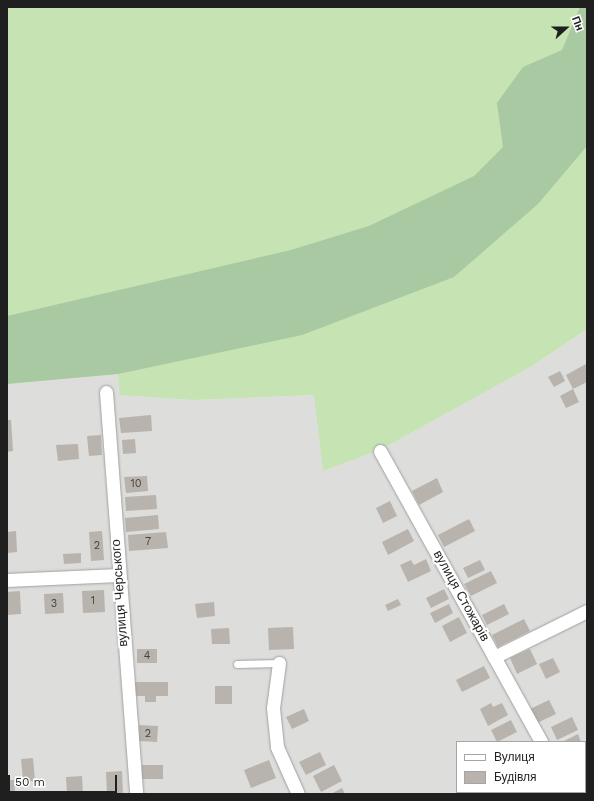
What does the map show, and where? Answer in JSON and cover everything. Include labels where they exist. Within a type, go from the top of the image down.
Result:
[{"type":"street","name":"вулиця Черського","points":[[106,392],[118,575],[136,794]]},
{"type":"street","name":"вулиця Стожарів","points":[[380,451],[540,741]]},
{"type":"street","points":[[7,580],[118,575]]},
{"type":"street","points":[[494,657],[587,611]]},
{"type":"street","points":[[279,663],[273,708],[277,747],[298,794]]},
{"type":"lane","points":[[237,664],[279,663]]},
{"type":"shaded area","points":[[587,329],[587,794],[7,794],[7,384],[118,374],[121,395],[192,400],[315,395],[323,471],[380,450],[532,366]]},
{"type":"green space","points":[[7,7],[587,7],[587,329],[532,366],[380,450],[323,471],[314,395],[192,400],[120,395],[118,374],[7,384]]},
{"type":"green space","points":[[580,7],[587,7],[587,146],[538,204],[454,277],[302,335],[118,374],[7,384],[7,316],[291,250],[369,226],[474,176],[503,147],[497,103],[523,67],[562,50]]},
{"type":"building","points":[[586,364],[587,382],[573,389],[566,375]]},
{"type":"building","points":[[560,371],[565,381],[554,387],[548,377]]},
{"type":"building","points":[[573,389],[579,402],[566,408],[560,396]]},
{"type":"building","points":[[151,415],[152,431],[121,433],[119,418]]},
{"type":"building","points":[[7,420],[11,420],[13,451],[7,452]]},
{"type":"building","points":[[101,435],[102,455],[89,456],[87,436]]},
{"type":"building","points":[[135,439],[136,453],[123,454],[122,440]]},
{"type":"building","points":[[78,444],[79,459],[58,461],[56,445]]},
{"type":"building","points":[[147,476],[148,491],[126,493],[124,477]]},
{"type":"building","points":[[437,478],[443,492],[419,505],[412,491]]},
{"type":"building","points":[[156,495],[157,509],[126,511],[125,497]]},
{"type":"building","points":[[390,501],[397,516],[383,523],[376,508]]},
{"type":"building","points":[[158,515],[159,529],[126,532],[125,518]]},
{"type":"building","points":[[469,519],[475,531],[444,547],[438,535]]},
{"type":"building","points":[[408,529],[414,541],[388,555],[382,542]]},
{"type":"building","points":[[16,531],[17,552],[7,553],[7,532]]},
{"type":"building","points":[[102,531],[104,560],[91,561],[89,532]]},
{"type":"building","points":[[166,532],[168,548],[129,551],[128,535]]},
{"type":"building","points":[[81,553],[81,563],[64,564],[63,554]]},
{"type":"building","points":[[426,559],[431,571],[408,582],[400,565],[411,560],[414,565]]},
{"type":"building","points":[[480,560],[485,570],[468,578],[463,568]]},
{"type":"building","points":[[491,571],[497,583],[471,596],[464,584]]},
{"type":"building","points":[[444,589],[449,599],[431,608],[426,598]]},
{"type":"building","points":[[104,590],[105,612],[83,613],[82,591]]},
{"type":"building","points":[[20,591],[21,614],[7,615],[7,592]]},
{"type":"building","points":[[63,593],[64,613],[45,614],[44,594]]},
{"type":"building","points":[[398,599],[401,605],[388,611],[385,605]]},
{"type":"building","points":[[214,602],[215,616],[197,618],[195,604]]},
{"type":"building","points":[[449,604],[453,613],[435,623],[430,613]]},
{"type":"building","points":[[504,604],[509,614],[487,625],[482,615]]},
{"type":"building","points":[[459,617],[467,633],[450,642],[442,626]]},
{"type":"building","points":[[524,619],[530,631],[498,647],[492,635]]},
{"type":"building","points":[[293,627],[294,649],[269,650],[268,628]]},
{"type":"building","points":[[229,628],[230,644],[212,644],[211,629]]},
{"type":"building","points":[[137,649],[157,649],[157,663],[137,663]]},
{"type":"building","points":[[530,649],[537,664],[517,674],[510,658]]},
{"type":"building","points":[[553,658],[560,672],[546,679],[539,664]]},
{"type":"building","points":[[484,666],[490,678],[462,692],[456,680]]},
{"type":"building","points":[[134,682],[168,682],[168,696],[156,696],[156,702],[145,702],[145,696],[134,696]]},
{"type":"building","points":[[215,686],[232,686],[232,704],[215,704]]},
{"type":"building","points":[[549,700],[556,714],[537,723],[530,709]]},
{"type":"building","points":[[491,703],[493,707],[502,703],[508,715],[488,726],[480,709]]},
{"type":"building","points":[[304,709],[309,721],[292,729],[286,717]]},
{"type":"building","points":[[572,717],[578,730],[557,740],[551,727]]},
{"type":"building","points":[[511,720],[517,732],[496,741],[491,730]]},
{"type":"building","points":[[139,725],[158,726],[157,742],[139,741]]},
{"type":"building","points":[[578,734],[581,741],[564,741]]},
{"type":"building","points":[[320,752],[326,765],[306,775],[299,762]]},
{"type":"building","points":[[33,758],[35,781],[23,781],[21,759]]},
{"type":"building","points":[[269,760],[276,778],[251,788],[244,770]]},
{"type":"building","points":[[142,765],[163,765],[163,779],[142,779]]},
{"type":"building","points":[[334,765],[342,781],[321,792],[313,776]]},
{"type":"building","points":[[122,771],[123,794],[107,794],[106,772]]},
{"type":"building","points":[[82,776],[83,794],[67,794],[66,777]]},
{"type":"building","points":[[7,780],[14,780],[15,794],[7,794]]},
{"type":"building","points":[[342,788],[345,794],[331,794]]}]
